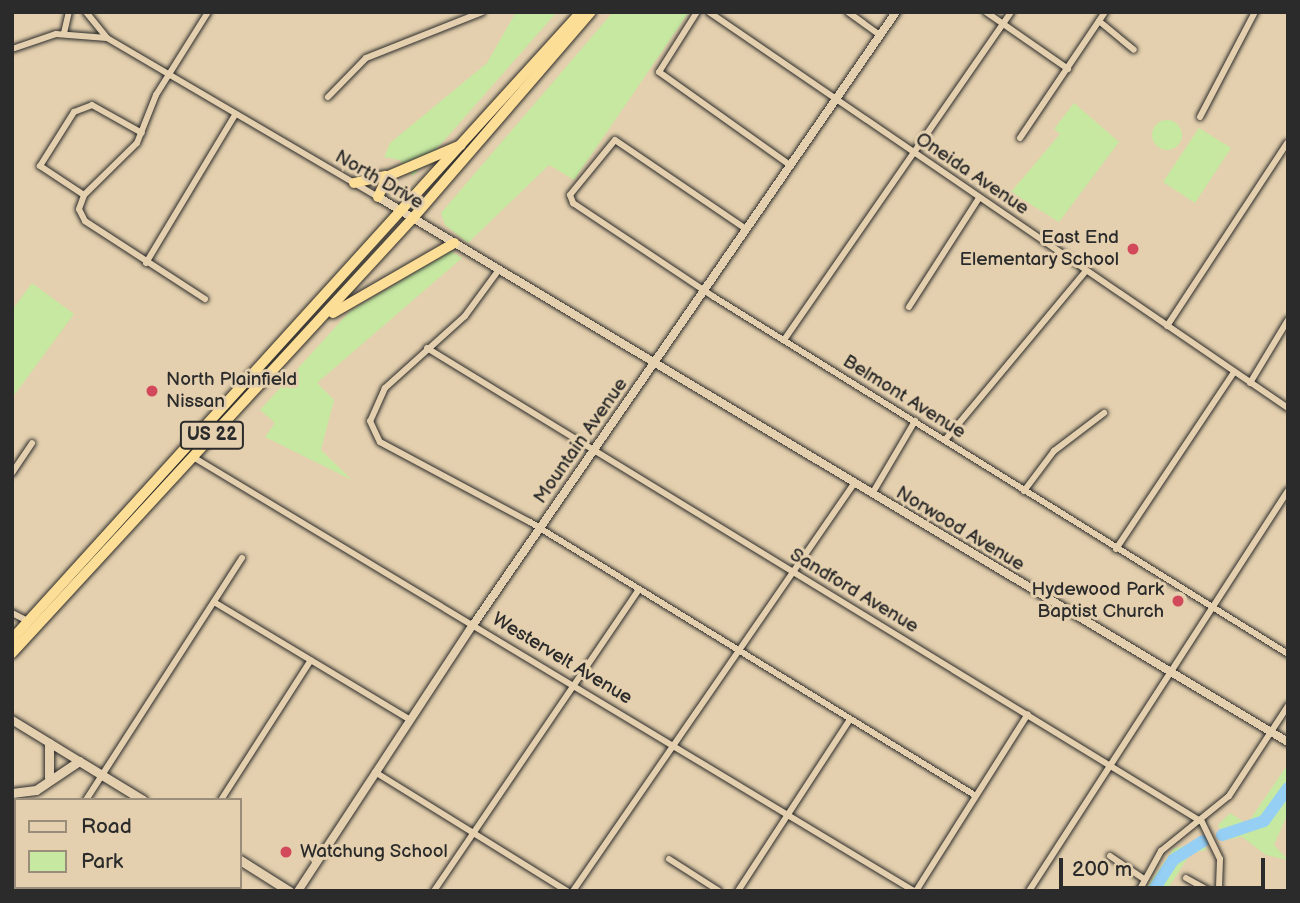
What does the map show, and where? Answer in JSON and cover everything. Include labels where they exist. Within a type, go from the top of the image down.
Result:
[{"type":"highway","name":"US 22","points":[[12,653],[322,320],[581,12]]},
{"type":"highway","name":"US 22","points":[[12,639],[409,215],[591,12]]},
{"type":"highway","points":[[354,183],[436,161],[474,136]]},
{"type":"highway","points":[[378,197],[388,176]]},
{"type":"highway","points":[[322,320],[454,243]]},
{"type":"main road","points":[[49,777],[50,743]]},
{"type":"main road","points":[[12,793],[31,792],[49,777],[79,761],[140,798]]},
{"type":"main road","points":[[242,861],[289,891]]},
{"type":"street","points":[[64,33],[69,12]]},
{"type":"street","points":[[86,12],[107,38]]},
{"type":"street","points":[[205,299],[85,221],[79,209],[84,195],[142,133],[156,94],[171,77],[208,12]]},
{"type":"street","points":[[328,97],[366,58],[482,12]]},
{"type":"street","points":[[697,12],[659,72],[790,165]]},
{"type":"street","name":"Oneida Avenue","points":[[709,12],[1288,408]]},
{"type":"street","points":[[848,12],[880,35]]},
{"type":"street","name":"Mountain Avenue","points":[[298,891],[409,719],[896,12]]},
{"type":"street","points":[[986,12],[1068,69]]},
{"type":"street","points":[[783,341],[1011,12]]},
{"type":"street","points":[[1020,138],[1105,12]]},
{"type":"street","points":[[1200,117],[1255,12]]},
{"type":"street","points":[[1099,21],[1134,50]]},
{"type":"street","name":"North Drive","points":[[12,49],[64,33],[107,38],[409,215],[653,364]]},
{"type":"street","points":[[84,195],[40,166],[74,112],[88,105],[142,133]]},
{"type":"street","points":[[146,262],[235,114]]},
{"type":"street","name":"Belmont Avenue","points":[[746,229],[611,139],[572,190],[573,203],[783,341],[1288,654]]},
{"type":"street","points":[[1167,326],[1287,142]]},
{"type":"street","points":[[909,307],[979,198]]},
{"type":"street","points":[[498,271],[474,306],[426,348],[379,397],[373,432],[389,448],[539,530],[976,796]]},
{"type":"street","points":[[945,440],[985,385],[1086,271]]},
{"type":"street","points":[[1250,383],[1288,320]]},
{"type":"street","name":"Sandford Avenue","points":[[426,348],[1202,821],[1218,848],[1219,891]]},
{"type":"street","name":"Norwood Avenue","points":[[653,364],[1288,742]]},
{"type":"street","points":[[1116,549],[1234,372]]},
{"type":"street","points":[[1024,491],[1054,451],[1104,413]]},
{"type":"street","points":[[872,494],[915,421]]},
{"type":"street","points":[[12,473],[32,443]]},
{"type":"street","name":"Westervelt Avenue","points":[[192,457],[672,742],[915,891]]},
{"type":"street","points":[[573,891],[736,649],[855,484]]},
{"type":"street","points":[[1029,891],[1288,491]]},
{"type":"street","points":[[87,798],[242,558]]},
{"type":"street","points":[[434,891],[472,831],[638,591]]},
{"type":"street","points":[[214,602],[409,719]]},
{"type":"street","points":[[12,613],[28,621]]},
{"type":"street","points":[[222,798],[311,660]]},
{"type":"street","points":[[1139,891],[1161,851],[1202,821],[1229,796],[1288,706]]},
{"type":"street","points":[[915,891],[1028,714]]},
{"type":"street","points":[[738,891],[850,719]]},
{"type":"street","points":[[12,720],[79,761]]},
{"type":"street","points":[[375,772],[567,891]]},
{"type":"street","points":[[1110,856],[1144,879]]},
{"type":"street","points":[[669,859],[719,891]]},
{"type":"street","points":[[1186,878],[1209,891]]},
{"type":"green space","points":[[516,12],[557,12],[413,176],[400,160],[384,157],[390,143],[487,63]]},
{"type":"green space","points":[[613,12],[689,12],[574,180],[549,165],[468,243],[445,225],[441,213]]},
{"type":"green space","points":[[1074,103],[1119,142],[1059,222],[1011,192],[1060,134],[1054,129]]},
{"type":"green space","points":[[1167,120],[1173,121],[1181,129],[1181,141],[1173,149],[1167,150],[1161,149],[1153,141],[1152,135],[1153,129],[1161,121]]},
{"type":"green space","points":[[1199,128],[1231,148],[1195,203],[1163,182]]},
{"type":"green space","points":[[451,251],[462,258],[317,383],[334,400],[321,450],[352,480],[265,437],[275,423],[260,410],[350,311]]},
{"type":"green space","points":[[32,283],[74,314],[12,398],[12,310]]},
{"type":"green space","points":[[1288,764],[1288,813],[1274,845],[1288,860],[1266,855],[1242,837],[1224,840],[1218,825],[1230,813],[1247,824]]},
{"type":"green space","points":[[1204,843],[1206,850],[1191,853],[1166,891],[1144,891],[1174,848]]},
{"type":"waterway","points":[[1222,835],[1264,821],[1288,788]]},
{"type":"waterway","points":[[1153,891],[1173,860],[1203,841]]},
{"type":"place","name":"East End Elementary School","points":[[1133,249]]},
{"type":"place","name":"North Plainfield Nissan","points":[[152,391]]},
{"type":"place","name":"Hydewood Park Baptist Church","points":[[1178,601]]},
{"type":"place","name":"Watchung School","points":[[286,852]]}]
